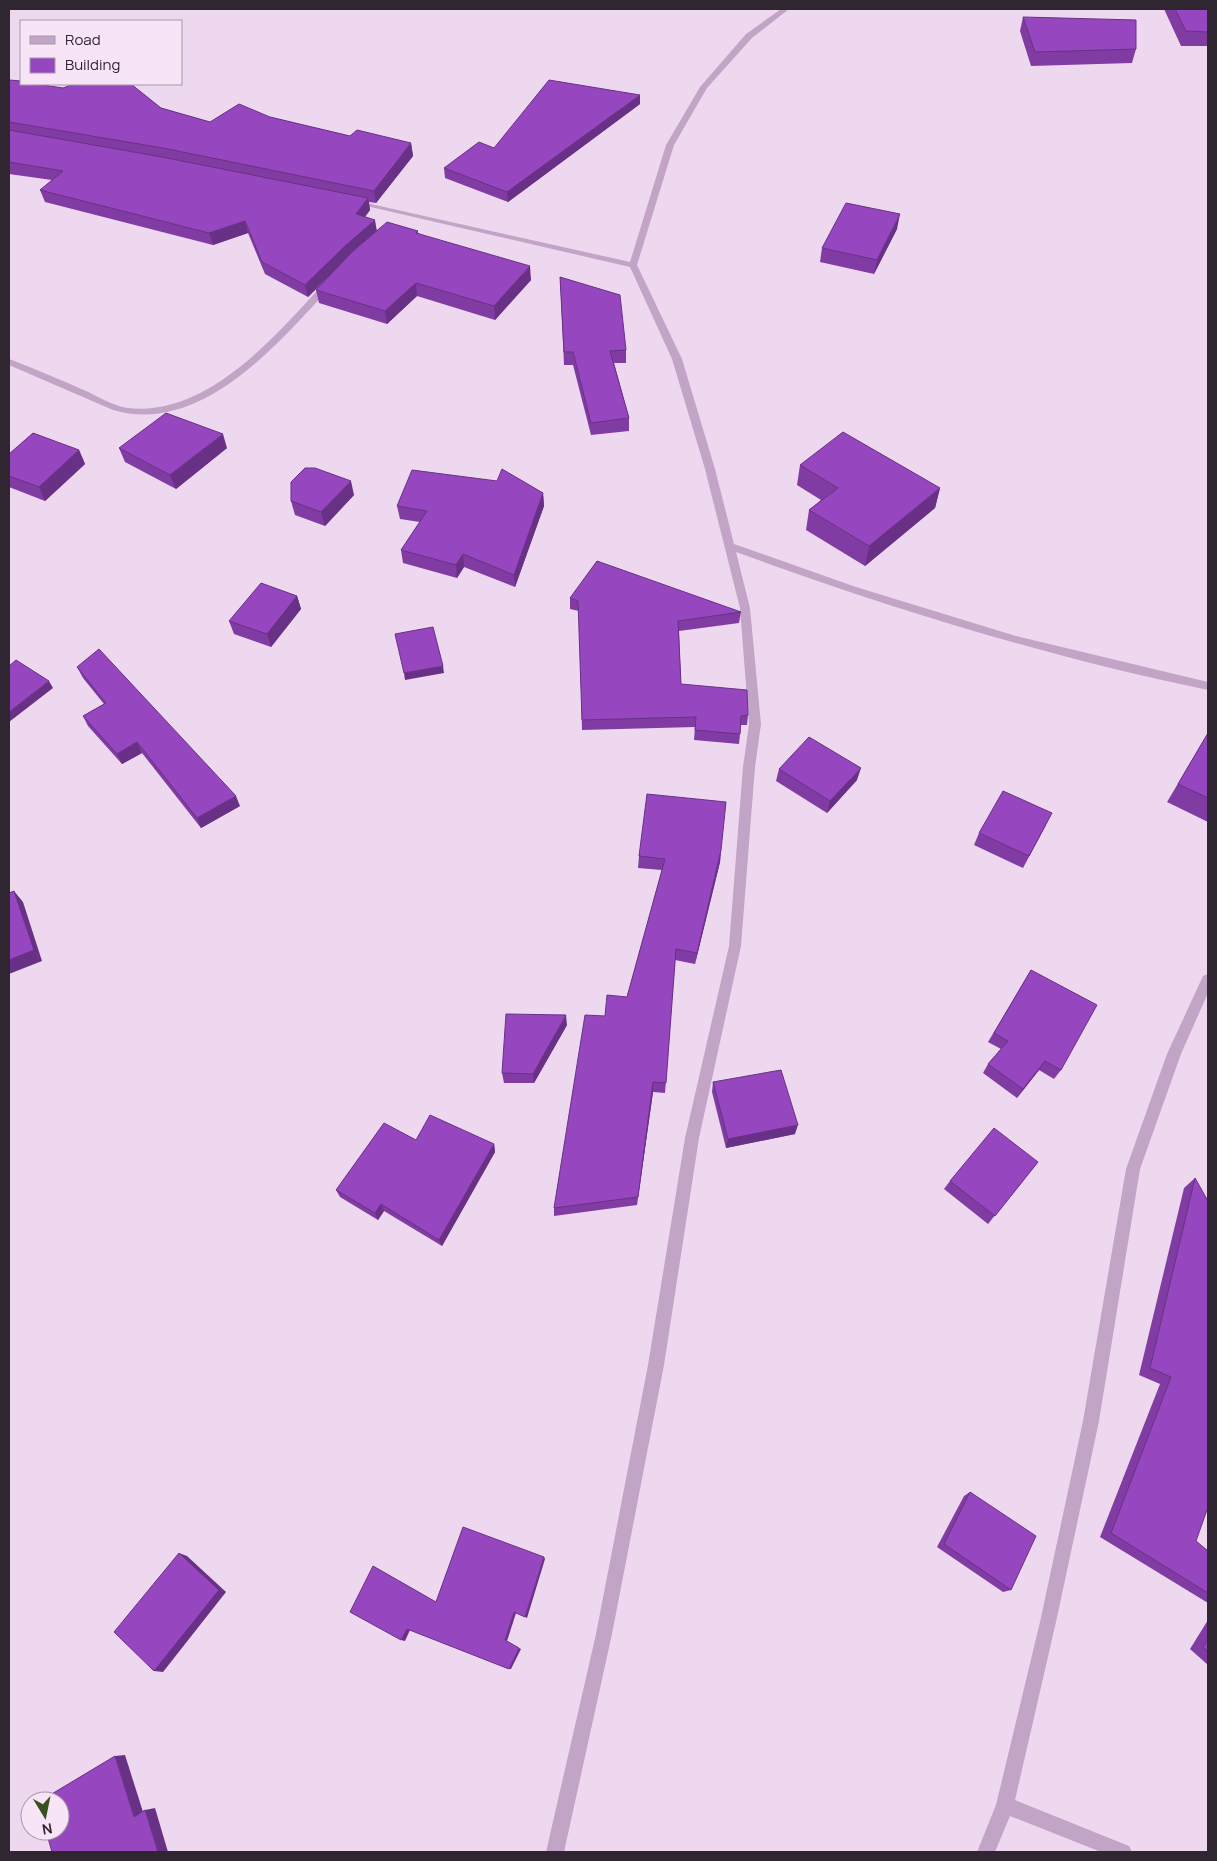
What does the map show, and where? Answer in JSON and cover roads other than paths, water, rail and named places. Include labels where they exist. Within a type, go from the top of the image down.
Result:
[{"type":"street","points":[[555,1852],[604,1634],[656,1365],[692,1138],[735,946],[749,766],[755,724],[745,608],[729,546],[677,359],[633,265],[670,145],[704,87],[749,36],[785,9]]},
{"type":"street","points":[[341,200],[402,216],[633,265]]},
{"type":"street","points":[[9,362],[126,410],[148,413],[171,410],[217,386],[251,363],[288,328],[337,274]]},
{"type":"street","points":[[729,546],[852,590],[1016,640],[1208,686]]},
{"type":"street","points":[[986,1852],[1005,1805],[1048,1622],[1091,1421],[1133,1168],[1174,1054],[1208,980]]},
{"type":"street","points":[[1005,1805],[1123,1852]]}]
